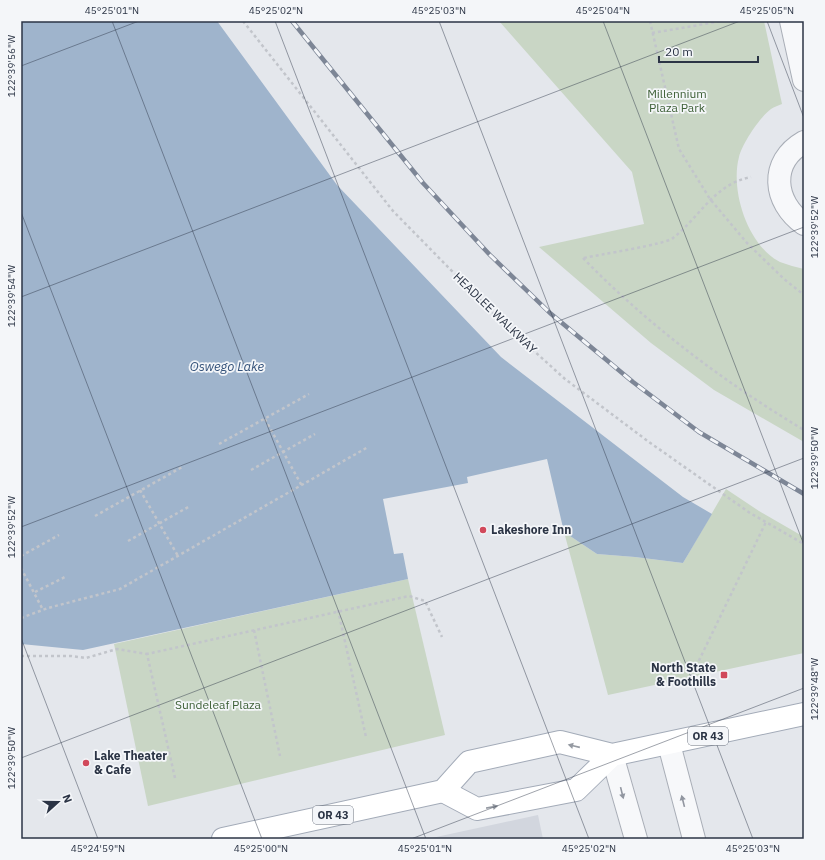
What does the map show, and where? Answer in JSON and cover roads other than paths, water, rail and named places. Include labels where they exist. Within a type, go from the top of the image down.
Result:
[{"type":"main road","name":"OR 43","points":[[223,839],[444,791],[469,762],[560,742],[612,755],[804,714]]},
{"type":"main road","points":[[444,791],[477,809],[576,790],[612,755]]},
{"type":"street","points":[[791,21],[804,80]]},
{"type":"street","points":[[804,142],[797,146],[786,159],[780,172],[779,188],[784,205],[793,216],[804,224]]},
{"type":"street","points":[[669,744],[694,839]]},
{"type":"street","points":[[612,755],[636,839]]},
{"type":"water","name":"Oswego Lake","points":[[21,21],[217,21],[337,185],[501,357],[683,497],[712,514],[683,563],[597,554],[564,532],[547,459],[467,477],[468,483],[383,499],[394,554],[403,553],[408,579],[83,650],[21,644]]},
{"type":"railway","points":[[292,21],[423,183],[490,255],[550,313],[633,382],[699,432],[804,494]]},
{"type":"place","name":"Lakeshore Inn","points":[[483,530]]},
{"type":"place","name":"North State & Foothills","points":[[724,675]]},
{"type":"place","name":"Lake Theater & Cafe","points":[[86,763]]},
{"type":"park label","name":"Millennium Plaza Park","points":[[677,101]]},
{"type":"park label","name":"Sundeleaf Plaza","points":[[218,705]]}]
